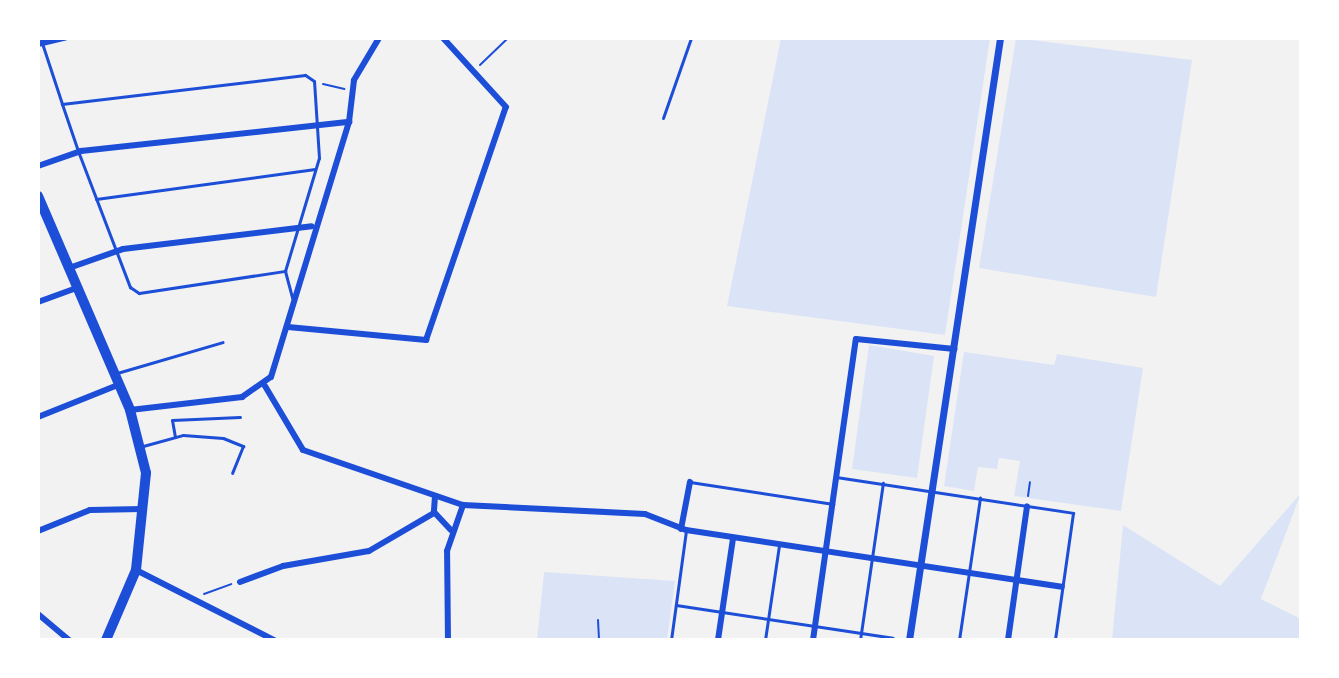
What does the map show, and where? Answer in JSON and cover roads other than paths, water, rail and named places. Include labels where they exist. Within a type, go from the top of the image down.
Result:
[{"type":"highway","points":[[38,196],[74,289],[130,410],[140,447],[145,509],[136,570],[106,640]]},
{"type":"street","points":[[40,42],[65,38]]},
{"type":"street","points":[[130,410],[242,397],[265,386],[288,327],[312,226],[349,122],[353,89],[379,38]]},
{"type":"street","points":[[288,327],[426,340],[506,107],[443,38]]},
{"type":"street","points":[[909,640],[1000,38]]},
{"type":"street","points":[[38,166],[78,151],[316,123],[349,122]]},
{"type":"street","points":[[66,269],[116,250],[296,224],[312,226]]},
{"type":"street","points":[[38,302],[74,289]]},
{"type":"street","points":[[813,640],[858,335],[954,349]]},
{"type":"street","points":[[38,417],[118,385]]},
{"type":"street","points":[[265,386],[291,441],[303,450],[463,505],[645,514],[682,529],[733,539],[1062,587]]},
{"type":"street","points":[[682,529],[690,482]]},
{"type":"street","points":[[435,496],[434,513],[451,530]]},
{"type":"street","points":[[448,640],[451,530],[463,505]]},
{"type":"street","points":[[1008,640],[1027,506]]},
{"type":"street","points":[[38,531],[90,510],[145,509]]},
{"type":"street","points":[[240,582],[283,566],[369,551],[434,513]]},
{"type":"street","points":[[718,640],[733,539]]},
{"type":"street","points":[[136,570],[199,599],[274,640]]},
{"type":"street","points":[[38,614],[69,640]]},
{"type":"lane","points":[[663,118],[691,38]]},
{"type":"lane","points":[[40,42],[116,250],[139,293],[285,271]]},
{"type":"lane","points":[[62,104],[305,75],[314,81],[315,169],[296,224],[285,271],[293,300]]},
{"type":"lane","points":[[96,199],[315,169]]},
{"type":"lane","points":[[113,374],[223,342]]},
{"type":"lane","points":[[175,437],[172,420],[240,417]]},
{"type":"lane","points":[[140,447],[175,437],[210,436],[243,446],[232,473]]},
{"type":"lane","points":[[836,477],[1073,513],[1055,640]]},
{"type":"lane","points":[[690,482],[833,504]]},
{"type":"lane","points":[[860,640],[883,483]]},
{"type":"lane","points":[[959,640],[980,498]]},
{"type":"lane","points":[[671,640],[682,529]]},
{"type":"lane","points":[[765,640],[779,545]]},
{"type":"lane","points":[[676,605],[893,638]]}]
